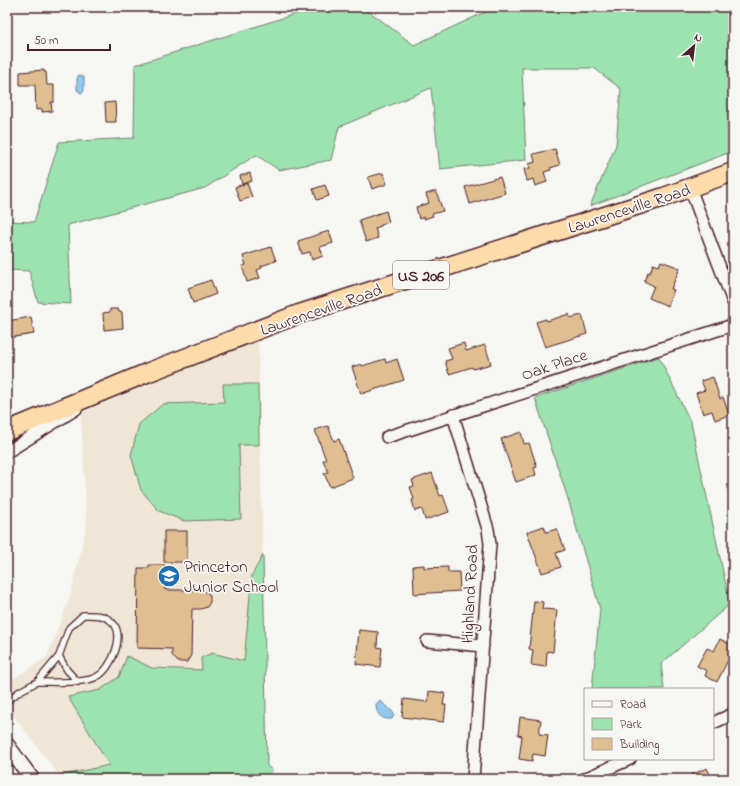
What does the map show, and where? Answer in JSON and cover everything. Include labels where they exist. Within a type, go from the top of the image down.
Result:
[{"type":"highway","name":"Lawrenceville Road","points":[[7,431],[299,314],[690,188],[733,172]]},
{"type":"street","points":[[690,188],[733,302]]},
{"type":"street","name":"Oak Place","points":[[387,437],[733,325]]},
{"type":"street","points":[[7,452],[112,388]]},
{"type":"street","name":"Highland Road","points":[[452,415],[488,529],[490,544],[473,779]]},
{"type":"street","points":[[427,640],[483,646]]},
{"type":"street","points":[[714,723],[733,714]]},
{"type":"street","points":[[7,745],[32,779]]},
{"type":"street","points":[[584,779],[628,760]]},
{"type":"lane","points":[[7,701],[20,691],[37,682],[59,656],[69,628],[83,615],[100,615],[113,622],[119,638],[112,661],[98,676],[78,682],[37,682]]},
{"type":"lane","points":[[59,656],[67,670],[78,682]]},
{"type":"shaded area","name":"Princeton Junior School","points":[[258,335],[267,766],[272,770],[271,779],[62,779],[7,707],[7,683],[47,657],[70,597],[87,525],[81,413]]},
{"type":"green space","points":[[317,7],[363,7],[414,45],[496,7],[733,7],[733,151],[590,206],[616,145],[621,89],[594,68],[522,68],[526,160],[440,169],[431,88],[339,127],[331,160],[279,170],[256,155],[205,188],[68,225],[71,304],[38,302],[29,271],[7,270],[7,221],[34,222],[59,142],[134,138],[135,65]]},
{"type":"green space","points":[[659,357],[691,423],[730,604],[661,664],[664,688],[592,688],[600,609],[569,502],[535,398]]},
{"type":"green space","points":[[223,384],[258,384],[259,445],[239,445],[241,519],[184,521],[159,511],[141,490],[131,455],[139,424],[163,404],[224,402]]},
{"type":"green space","points":[[263,555],[267,766],[272,770],[271,779],[62,779],[59,776],[109,765],[68,697],[100,690],[119,677],[127,656],[152,668],[202,670],[201,658],[212,653],[244,661],[252,575]]},
{"type":"water","points":[[79,75],[84,77],[84,91],[81,93],[77,90],[77,78]]},
{"type":"water","points":[[379,701],[392,711],[394,715],[392,719],[385,719],[378,714],[376,704]]},
{"type":"building","points":[[44,70],[44,72],[46,72],[47,85],[54,85],[54,102],[51,102],[52,111],[42,112],[42,109],[36,110],[35,85],[20,85],[20,72]]},
{"type":"building","points":[[115,102],[116,122],[106,122],[105,103]]},
{"type":"building","points":[[555,149],[560,165],[550,168],[551,170],[544,172],[547,182],[535,186],[533,179],[527,181],[524,169],[530,168],[529,164],[535,162],[533,154]]},
{"type":"building","points":[[250,173],[252,181],[242,184],[240,176]]},
{"type":"building","points":[[383,173],[387,184],[372,189],[368,177]]},
{"type":"building","points":[[500,177],[505,193],[470,204],[465,187]]},
{"type":"building","points":[[247,183],[252,197],[240,201],[235,187]]},
{"type":"building","points":[[325,185],[329,196],[317,200],[313,189]]},
{"type":"building","points":[[436,191],[443,211],[432,214],[433,216],[424,219],[424,217],[419,219],[416,207],[429,203],[426,194]]},
{"type":"building","points":[[386,211],[389,222],[375,228],[378,238],[366,242],[359,220]]},
{"type":"building","points":[[329,231],[333,243],[320,247],[323,256],[312,260],[310,252],[302,254],[298,241]]},
{"type":"building","points":[[271,247],[276,261],[261,266],[262,268],[257,270],[260,278],[247,282],[242,266],[246,265],[243,256]]},
{"type":"building","points":[[661,261],[680,268],[671,289],[674,290],[668,306],[649,298],[654,286],[644,281],[648,272],[650,273],[653,264],[659,266]]},
{"type":"building","points":[[211,280],[216,294],[193,303],[188,288]]},
{"type":"building","points":[[110,309],[118,309],[119,312],[122,312],[123,328],[104,330],[103,313],[110,312]]},
{"type":"building","points":[[569,314],[570,318],[582,315],[587,334],[545,347],[536,322],[546,319],[547,321]]},
{"type":"building","points":[[31,317],[34,334],[7,338],[7,321]]},
{"type":"building","points":[[464,343],[466,351],[485,345],[491,364],[473,369],[472,367],[449,374],[445,361],[452,359],[448,348]]},
{"type":"building","points":[[385,359],[386,363],[397,359],[404,380],[361,394],[352,367],[361,364],[362,366]]},
{"type":"building","points":[[713,377],[720,399],[723,397],[729,415],[715,420],[712,411],[703,414],[696,393],[705,390],[701,381]]},
{"type":"building","points":[[328,426],[334,441],[339,439],[353,478],[330,487],[324,473],[328,472],[323,460],[326,460],[315,430]]},
{"type":"building","points":[[521,432],[524,444],[529,443],[537,467],[534,468],[536,475],[516,482],[501,439]]},
{"type":"building","points":[[432,473],[440,496],[443,495],[449,512],[425,520],[422,509],[415,511],[412,500],[414,499],[410,487],[414,486],[412,480]]},
{"type":"building","points":[[544,526],[546,532],[557,529],[565,550],[556,553],[561,567],[542,573],[527,532]]},
{"type":"building","points":[[164,531],[187,531],[187,562],[164,562]]},
{"type":"building","name":"Princeton Junior School","points":[[149,565],[165,565],[165,590],[202,590],[210,596],[210,602],[207,607],[192,609],[191,655],[187,662],[178,662],[172,655],[172,649],[137,648],[138,568],[149,568]]},
{"type":"building","points":[[424,565],[424,568],[448,567],[448,572],[459,572],[460,591],[414,594],[413,566]]},
{"type":"building","points":[[534,601],[543,602],[542,609],[557,610],[553,652],[547,651],[546,667],[531,665],[533,650],[529,649]]},
{"type":"building","points":[[359,630],[378,632],[377,647],[382,648],[380,667],[356,664]]},
{"type":"building","points":[[720,639],[733,646],[733,657],[730,663],[727,662],[717,682],[705,676],[707,671],[697,666],[707,648],[714,651]]},
{"type":"building","points":[[429,691],[445,693],[443,705],[446,705],[444,722],[402,717],[404,699],[428,702]]},
{"type":"building","points":[[520,717],[541,720],[539,734],[548,735],[545,756],[533,754],[532,761],[519,759],[522,736],[518,735]]},
{"type":"building","points":[[707,768],[712,779],[682,779]]},
{"type":"place","name":"Princeton Junior School","points":[[169,576]]}]
